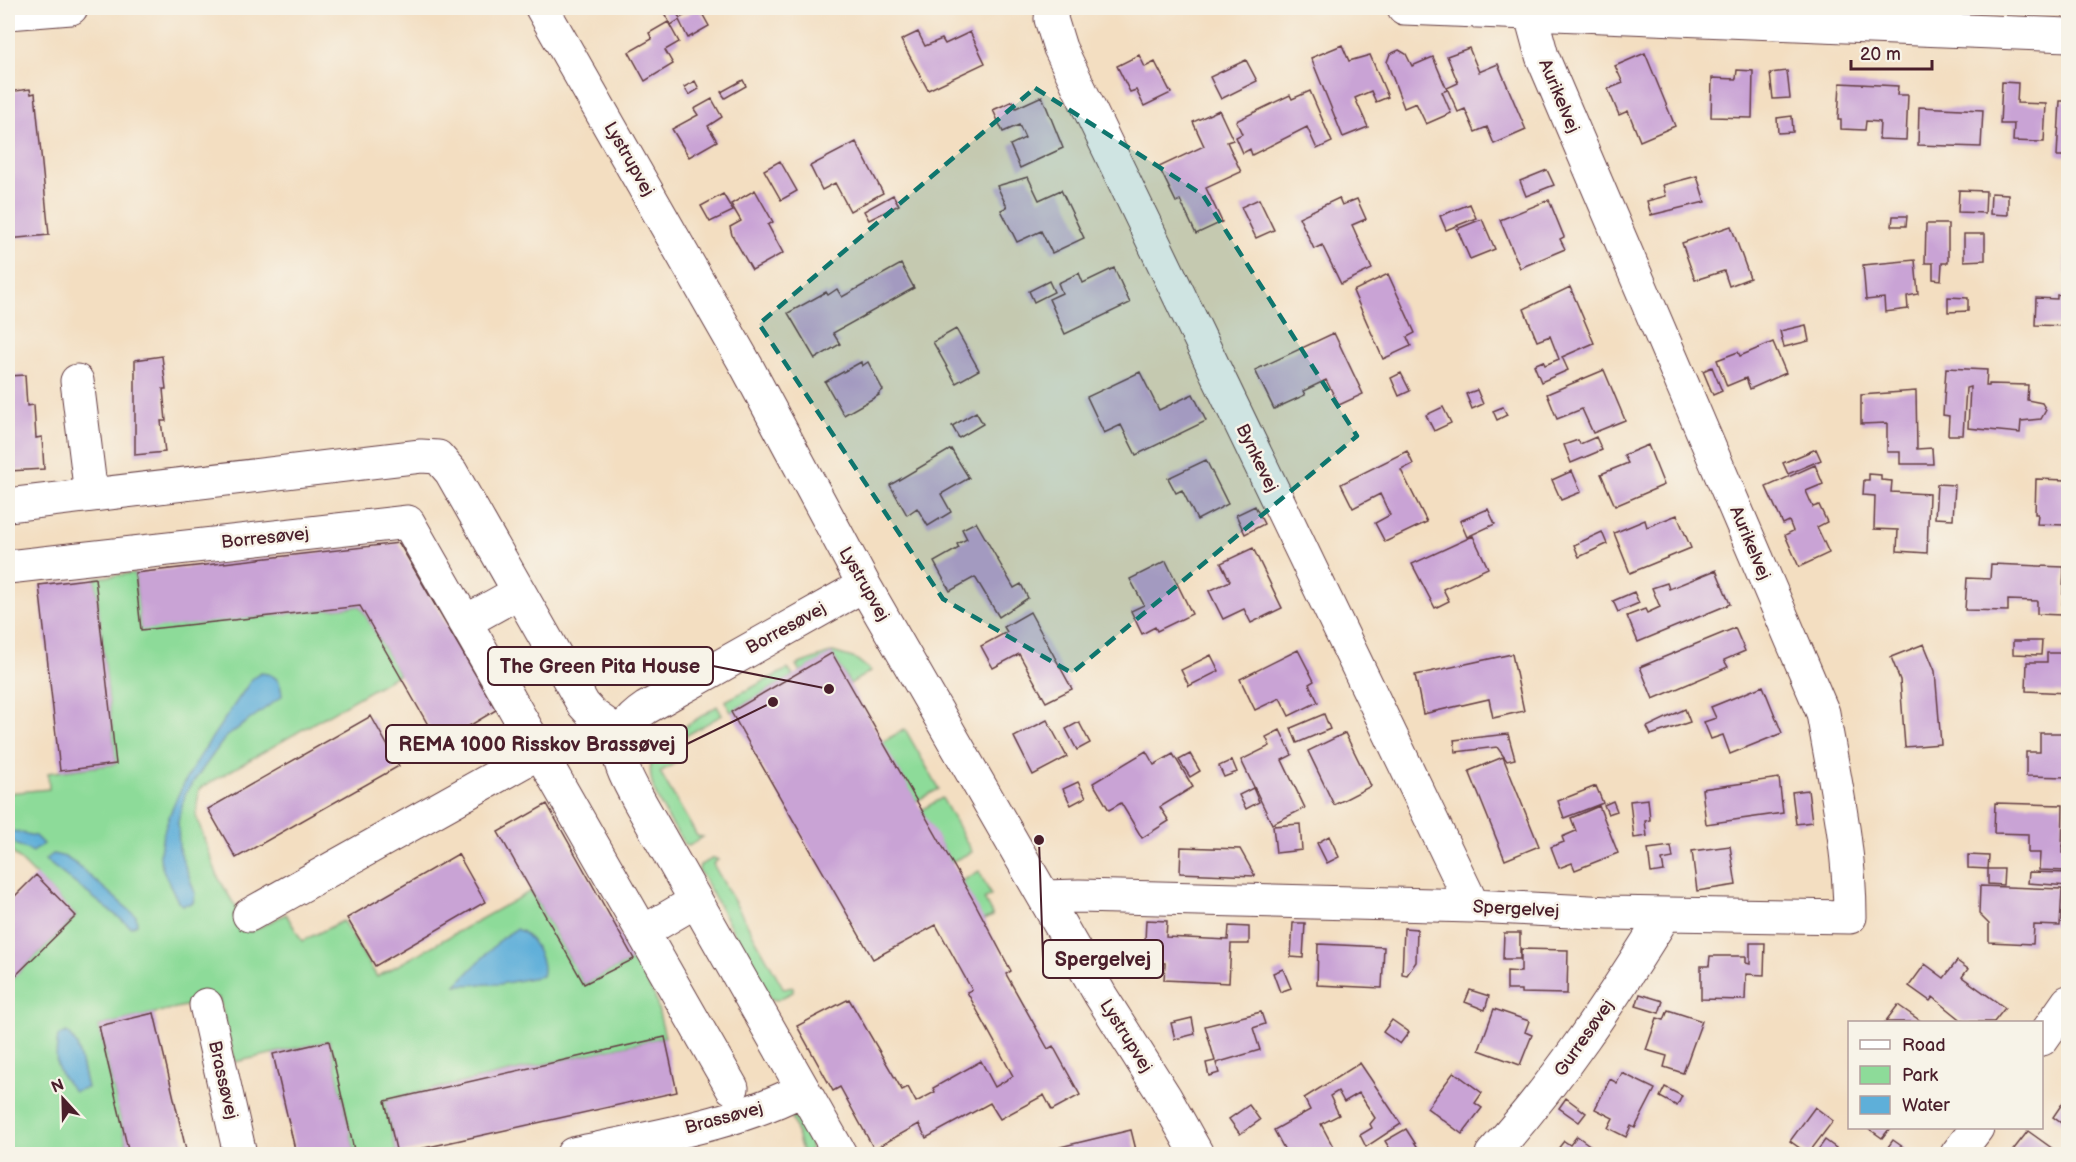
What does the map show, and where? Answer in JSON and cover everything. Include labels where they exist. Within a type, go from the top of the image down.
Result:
[{"type":"street","points":[[8,13],[71,8]]},
{"type":"street","name":"Lystrupvej","points":[[543,8],[747,367],[864,585],[1044,897],[1197,1155]]},
{"type":"street","name":"Bynkevej","points":[[1052,8],[1051,19],[1060,48],[1473,906]]},
{"type":"street","points":[[1404,8],[2004,20],[2068,34]]},
{"type":"street","name":"Aurikelvej","points":[[1528,10],[1542,56],[1823,713],[1842,812],[1850,870],[1850,917],[1665,914]]},
{"type":"street","points":[[77,381],[91,495]]},
{"type":"street","points":[[8,505],[433,456],[441,459],[583,705],[593,716],[620,734],[619,753],[625,774],[840,1155]]},
{"type":"street","name":"Borresøvej","points":[[8,567],[408,522],[540,752]]},
{"type":"street","name":"Borresøvej","points":[[620,734],[632,717],[646,708],[864,585]]},
{"type":"street","points":[[465,622],[519,592]]},
{"type":"street","points":[[249,915],[540,752]]},
{"type":"street","name":"Brassøvej","points":[[540,752],[732,1088]]},
{"type":"street","name":"Spergelvej","points":[[1044,897],[1473,906],[1665,914]]},
{"type":"street","points":[[643,932],[696,901]]},
{"type":"street","name":"Gurresøvej","points":[[1492,1155],[1536,1106],[1603,1013],[1665,914]]},
{"type":"street","points":[[2043,1038],[2068,1002]]},
{"type":"street","name":"Brassøvej","points":[[206,1005],[240,1155]]},
{"type":"street","name":"Brassøvej","points":[[573,1155],[746,1114],[775,1104],[802,1089]]},
{"type":"street","points":[[1957,1155],[1976,1129]]},
{"type":"highlighted area","points":[[1035,88],[1203,195],[1357,436],[1072,673],[943,599],[759,324]]},
{"type":"green space","points":[[135,573],[141,629],[360,606],[399,674],[199,789],[196,816],[218,877],[250,932],[286,914],[302,941],[343,921],[377,977],[531,891],[584,984],[634,959],[655,997],[665,1037],[385,1100],[397,1154],[355,1154],[329,1041],[235,1062],[219,998],[99,1026],[129,1154],[8,1154],[8,983],[76,916],[10,850],[13,847],[8,842],[8,793],[49,789],[48,773],[116,764],[95,578]]},
{"type":"green space","points":[[833,652],[856,659],[871,671],[850,684],[832,654],[800,672],[796,665]]},
{"type":"green space","points":[[788,669],[793,676],[731,712],[725,701]]},
{"type":"green space","points":[[717,706],[722,715],[668,746],[677,762],[660,772],[697,836],[703,837],[689,846],[685,845],[655,793],[651,779],[651,765],[654,752],[664,740]]},
{"type":"green space","points":[[905,729],[939,789],[916,801],[882,742]]},
{"type":"green space","points":[[942,798],[972,852],[951,862],[921,810]]},
{"type":"green space","points":[[714,858],[718,860],[713,864],[784,989],[793,987],[793,992],[777,1000],[771,999],[699,870],[700,865]]},
{"type":"green space","points":[[979,871],[991,895],[984,899],[993,916],[983,920],[962,881]]},
{"type":"green space","points":[[791,1114],[800,1118],[811,1133],[810,1154],[803,1154]]},
{"type":"water","points":[[261,673],[277,679],[282,696],[225,738],[186,792],[178,821],[179,849],[195,893],[193,903],[183,905],[178,902],[160,860],[164,832],[183,786],[210,740],[252,679]]},
{"type":"water","points":[[8,830],[35,836],[43,844],[33,852],[17,845],[8,835]]},
{"type":"water","points":[[53,854],[65,857],[76,864],[136,916],[137,924],[131,927],[45,860]]},
{"type":"water","points":[[516,929],[527,936],[536,948],[542,963],[542,976],[500,984],[456,985],[502,938]]},
{"type":"water","points":[[67,1032],[77,1045],[87,1088],[74,1091],[57,1066],[58,1036]]},
{"type":"building","points":[[661,8],[673,8],[680,18],[699,8],[709,26],[688,38],[679,20],[671,25]]},
{"type":"building","points":[[668,22],[679,42],[665,50],[673,64],[645,81],[629,52],[652,39],[649,33]]},
{"type":"building","points":[[918,32],[925,46],[942,39],[945,44],[970,32],[985,63],[928,90],[901,40]]},
{"type":"building","points":[[1342,45],[1349,61],[1370,55],[1388,97],[1376,102],[1371,91],[1355,98],[1368,127],[1343,137],[1311,58]]},
{"type":"building","points":[[1469,48],[1479,72],[1498,64],[1526,130],[1494,144],[1487,127],[1475,132],[1465,109],[1458,112],[1447,88],[1458,83],[1447,56]]},
{"type":"building","points":[[1399,50],[1406,54],[1412,66],[1433,57],[1447,90],[1442,92],[1451,113],[1426,124],[1416,103],[1404,108],[1387,62],[1390,54]]},
{"type":"building","points":[[1645,53],[1675,126],[1640,141],[1628,111],[1619,115],[1608,89],[1623,83],[1615,66]]},
{"type":"building","points":[[1139,55],[1145,67],[1155,62],[1171,93],[1144,106],[1136,90],[1130,92],[1117,66]]},
{"type":"building","points":[[1246,60],[1257,81],[1221,99],[1210,77]]},
{"type":"building","points":[[1737,70],[1753,71],[1752,118],[1711,117],[1712,78],[1736,79]]},
{"type":"building","points":[[1787,71],[1790,98],[1773,99],[1770,73]]},
{"type":"building","points":[[743,80],[746,86],[725,98],[721,92]]},
{"type":"building","points":[[695,81],[699,89],[689,95],[684,87]]},
{"type":"building","points":[[2002,82],[2018,83],[2017,103],[2046,104],[2044,142],[2013,141],[2014,124],[2000,124]]},
{"type":"building","points":[[1840,83],[1898,86],[1897,95],[1908,95],[1906,140],[1879,139],[1880,122],[1866,121],[1865,130],[1841,129],[1841,120],[1838,120]]},
{"type":"building","points":[[30,89],[31,94],[35,93],[49,235],[8,239],[8,92]]},
{"type":"building","points":[[1310,91],[1332,142],[1317,149],[1307,127],[1252,155],[1250,149],[1243,153],[1236,137],[1242,134],[1236,121],[1290,95],[1292,99]]},
{"type":"building","points":[[1042,96],[1063,148],[1020,168],[1010,145],[1025,138],[1019,125],[1003,132],[993,110],[1013,101],[1016,108]]},
{"type":"building","points":[[712,99],[722,117],[708,126],[717,141],[689,157],[672,129],[698,115],[694,109]]},
{"type":"building","points":[[2060,101],[2068,101],[2068,156],[2057,156]]},
{"type":"building","points":[[1919,107],[1983,110],[1981,147],[1918,145]]},
{"type":"building","points":[[1219,110],[1233,140],[1227,142],[1241,172],[1206,188],[1222,222],[1196,234],[1180,200],[1176,202],[1159,167],[1204,146],[1193,122]]},
{"type":"building","points":[[1792,116],[1793,132],[1778,133],[1777,118]]},
{"type":"building","points":[[856,142],[883,193],[850,211],[835,183],[822,190],[810,166]]},
{"type":"building","points":[[780,161],[797,191],[781,200],[764,170]]},
{"type":"building","points":[[1547,170],[1554,185],[1526,196],[1520,181]]},
{"type":"building","points":[[1697,176],[1705,202],[1651,215],[1647,201],[1666,196],[1663,185]]},
{"type":"building","points":[[1028,177],[1039,200],[1061,190],[1084,238],[1052,253],[1041,231],[1017,242],[1001,210],[1007,207],[997,186]]},
{"type":"building","points":[[755,190],[773,222],[768,225],[783,253],[752,270],[732,235],[730,227],[741,221],[731,204]]},
{"type":"building","points":[[1959,190],[1986,191],[1985,213],[1958,212]]},
{"type":"building","points":[[1991,193],[2008,194],[2008,215],[1990,214]]},
{"type":"building","points":[[723,194],[733,211],[710,222],[701,206]]},
{"type":"building","points":[[893,195],[899,205],[869,220],[864,211]]},
{"type":"building","points":[[1339,198],[1342,205],[1357,199],[1366,219],[1352,225],[1372,269],[1341,284],[1322,245],[1314,249],[1299,217]]},
{"type":"building","points":[[1259,199],[1274,230],[1256,238],[1241,207]]},
{"type":"building","points":[[1549,200],[1564,237],[1560,239],[1565,249],[1520,268],[1500,220]]},
{"type":"building","points":[[1470,204],[1476,218],[1446,230],[1440,216]]},
{"type":"building","points":[[1893,216],[1907,216],[1906,226],[1892,226]]},
{"type":"building","points":[[1482,219],[1495,249],[1470,259],[1457,229]]},
{"type":"building","points":[[1926,224],[1948,224],[1948,263],[1942,263],[1941,280],[1933,279],[1933,263],[1925,263]]},
{"type":"building","points":[[1731,226],[1750,278],[1729,286],[1724,271],[1695,280],[1682,243]]},
{"type":"building","points":[[2066,233],[2068,233],[2068,273],[2064,273]]},
{"type":"building","points":[[1964,234],[1985,234],[1985,260],[1964,261]]},
{"type":"building","points":[[1915,260],[1918,294],[1907,296],[1908,309],[1885,312],[1884,298],[1866,300],[1863,265]]},
{"type":"building","points":[[901,264],[914,288],[833,333],[840,344],[815,359],[788,313],[826,292],[828,295],[837,289],[842,297]]},
{"type":"building","points":[[1114,268],[1130,303],[1065,334],[1049,299],[1062,293],[1058,283],[1079,273],[1083,283]]},
{"type":"building","points":[[1388,274],[1415,333],[1407,337],[1411,346],[1383,359],[1353,291]]},
{"type":"building","points":[[1049,281],[1054,292],[1034,302],[1029,291]]},
{"type":"building","points":[[1570,287],[1594,343],[1562,357],[1568,370],[1541,382],[1534,365],[1543,361],[1545,365],[1559,359],[1550,336],[1537,341],[1524,309]]},
{"type":"building","points":[[2057,295],[2068,296],[2068,326],[2035,325],[2036,298],[2057,299]]},
{"type":"building","points":[[1948,297],[1968,298],[1968,311],[1948,312]]},
{"type":"building","points":[[1806,325],[1809,341],[1784,347],[1780,331]]},
{"type":"building","points":[[956,329],[979,370],[956,383],[933,342]]},
{"type":"building","points":[[1334,333],[1363,394],[1339,405],[1326,380],[1303,391],[1305,395],[1274,409],[1255,370]]},
{"type":"building","points":[[1773,342],[1786,373],[1750,389],[1746,378],[1727,386],[1717,360],[1738,352],[1740,356]]},
{"type":"building","points":[[162,356],[166,389],[163,389],[166,421],[161,421],[165,452],[135,455],[135,360]]},
{"type":"building","points":[[861,362],[862,366],[868,362],[883,390],[879,395],[844,415],[825,382]]},
{"type":"building","points":[[1712,367],[1722,391],[1713,395],[1703,371]]},
{"type":"building","points":[[1946,368],[1987,370],[1986,386],[1989,384],[2028,385],[2027,400],[2042,403],[2046,410],[2041,419],[2021,421],[2020,433],[1968,428],[1970,387],[1966,388],[1963,435],[1948,435],[1949,416],[1943,415]]},
{"type":"building","points":[[1604,370],[1625,420],[1593,433],[1582,409],[1557,419],[1547,394]]},
{"type":"building","points":[[1140,372],[1159,410],[1193,394],[1206,421],[1136,455],[1121,425],[1104,433],[1087,397]]},
{"type":"building","points":[[1401,373],[1410,391],[1399,396],[1391,378]]},
{"type":"building","points":[[25,375],[27,406],[34,405],[36,438],[42,437],[44,469],[9,471],[8,376]]},
{"type":"building","points":[[1477,390],[1483,404],[1472,409],[1466,394]]},
{"type":"building","points":[[1916,391],[1917,449],[1932,448],[1933,464],[1900,464],[1900,452],[1887,452],[1887,423],[1861,424],[1861,395]]},
{"type":"building","points":[[1443,407],[1451,423],[1434,431],[1426,415]]},
{"type":"building","points":[[1503,407],[1507,415],[1497,420],[1493,411]]},
{"type":"building","points":[[976,412],[983,424],[959,438],[952,426]]},
{"type":"building","points":[[1596,437],[1602,450],[1571,463],[1564,445],[1578,440],[1580,444]]},
{"type":"building","points":[[1648,445],[1664,485],[1615,506],[1601,474],[1628,463],[1624,455]]},
{"type":"building","points":[[951,449],[969,478],[941,494],[951,512],[928,526],[917,508],[907,515],[890,485]]},
{"type":"building","points":[[1816,449],[1821,460],[1788,474],[1783,463]]},
{"type":"building","points":[[1407,451],[1413,464],[1401,470],[1427,522],[1385,542],[1375,523],[1390,515],[1380,494],[1353,508],[1341,484]]},
{"type":"building","points":[[1206,460],[1228,504],[1197,520],[1182,490],[1176,493],[1168,478]]},
{"type":"building","points":[[1815,465],[1823,484],[1806,491],[1813,507],[1819,505],[1827,522],[1817,527],[1829,553],[1799,567],[1785,535],[1793,531],[1789,521],[1783,524],[1766,487]]},
{"type":"building","points":[[1572,471],[1581,492],[1561,500],[1552,480]]},
{"type":"building","points":[[1869,474],[1881,475],[1881,480],[1892,481],[1891,492],[1929,494],[1927,553],[1897,551],[1898,530],[1874,529],[1875,496],[1863,495],[1864,480],[1869,480]]},
{"type":"building","points":[[2036,479],[2068,480],[2068,515],[2064,515],[2064,525],[2037,524]]},
{"type":"building","points":[[1937,484],[1955,485],[1953,519],[1935,518]]},
{"type":"building","points":[[1255,506],[1264,524],[1245,534],[1236,515]]},
{"type":"building","points":[[1488,509],[1495,524],[1467,537],[1460,521]]},
{"type":"building","points":[[1677,515],[1691,548],[1630,573],[1614,533],[1645,520],[1647,527]]},
{"type":"building","points":[[976,522],[1014,588],[1021,584],[1028,598],[999,617],[975,577],[950,591],[934,562],[959,548],[957,544],[967,539],[962,529]]},
{"type":"building","points":[[1602,532],[1607,544],[1579,557],[1574,545]]},
{"type":"building","points":[[1473,536],[1488,568],[1443,589],[1449,601],[1435,608],[1412,564]]},
{"type":"building","points":[[399,543],[496,710],[439,744],[360,606],[141,630],[135,573]]},
{"type":"building","points":[[1253,548],[1282,608],[1251,623],[1244,609],[1223,619],[1209,591],[1230,581],[1221,563]]},
{"type":"building","points":[[1166,561],[1192,614],[1157,631],[1155,627],[1142,634],[1131,611],[1144,605],[1130,579]]},
{"type":"building","points":[[1991,564],[2064,567],[2062,615],[2037,614],[2037,601],[2008,600],[2008,611],[1965,610],[1967,578],[1990,579]]},
{"type":"building","points":[[1716,570],[1730,604],[1638,642],[1627,616],[1645,609],[1647,613],[1660,607],[1652,588],[1667,583],[1669,589]]},
{"type":"building","points":[[95,578],[116,764],[60,771],[39,585]]},
{"type":"building","points":[[1634,592],[1639,603],[1618,612],[1613,601]]},
{"type":"building","points":[[1030,612],[1072,689],[1046,702],[1019,654],[993,668],[981,646],[1007,632],[1004,627]]},
{"type":"building","points":[[1735,628],[1745,651],[1724,660],[1728,667],[1653,699],[1640,667]]},
{"type":"building","points":[[2013,641],[2042,641],[2041,655],[2013,654]]},
{"type":"building","points":[[1924,644],[1935,671],[1941,744],[1905,747],[1900,680],[1891,657]]},
{"type":"building","points":[[1298,650],[1314,681],[1309,684],[1318,702],[1289,716],[1280,698],[1255,710],[1240,679]]},
{"type":"building","points":[[832,653],[975,903],[1011,971],[1006,974],[1048,1049],[1053,1046],[1080,1095],[1052,1110],[1044,1095],[1000,1119],[990,1103],[926,1138],[919,1124],[874,1149],[840,1087],[833,1091],[797,1026],[849,999],[902,1090],[908,1087],[916,1102],[935,1092],[933,1088],[981,1061],[995,1087],[1013,1076],[967,992],[972,990],[936,925],[873,959],[731,712]]},
{"type":"building","points":[[2047,653],[2068,653],[2068,693],[2026,691],[2027,662],[2047,662]]},
{"type":"building","points":[[1512,654],[1524,711],[1493,718],[1489,699],[1423,714],[1415,675]]},
{"type":"building","points":[[1211,655],[1219,671],[1189,686],[1181,670]]},
{"type":"building","points":[[1763,686],[1782,733],[1730,754],[1723,735],[1711,739],[1704,722],[1716,718],[1711,707]]},
{"type":"building","points":[[1685,709],[1690,722],[1651,735],[1647,727]]},
{"type":"building","points":[[1324,714],[1330,729],[1297,743],[1291,728]]},
{"type":"building","points":[[371,716],[399,766],[236,858],[208,809]]},
{"type":"building","points":[[1047,720],[1067,757],[1033,775],[1014,737]]},
{"type":"building","points":[[1079,722],[1090,743],[1077,750],[1066,729]]},
{"type":"building","points":[[1280,730],[1292,755],[1282,760],[1305,808],[1272,824],[1241,760],[1270,746],[1266,737]]},
{"type":"building","points":[[1345,733],[1371,786],[1334,805],[1308,751]]},
{"type":"building","points":[[2040,733],[2068,733],[2068,777],[2026,776],[2026,752],[2040,752]]},
{"type":"building","points":[[1508,734],[1515,759],[1507,761],[1497,747],[1456,752],[1454,740]]},
{"type":"building","points":[[1146,751],[1154,765],[1173,754],[1193,787],[1160,807],[1169,821],[1142,838],[1121,803],[1109,810],[1093,783]]},
{"type":"building","points":[[1190,754],[1200,771],[1190,777],[1179,760]]},
{"type":"building","points":[[1503,757],[1539,846],[1505,860],[1469,771]]},
{"type":"building","points":[[1232,760],[1237,772],[1224,777],[1219,766]]},
{"type":"building","points":[[1779,778],[1783,813],[1706,824],[1702,789]]},
{"type":"building","points":[[1078,782],[1086,797],[1071,805],[1063,789]]},
{"type":"building","points":[[1596,786],[1603,803],[1564,818],[1558,801]]},
{"type":"building","points":[[1253,788],[1259,802],[1246,809],[1239,795]]},
{"type":"building","points":[[1808,790],[1812,822],[1796,824],[1792,792]]},
{"type":"building","points":[[1648,799],[1650,820],[1645,821],[1647,836],[1634,838],[1630,801]]},
{"type":"building","points":[[1613,801],[1617,811],[1608,814],[1604,805]]},
{"type":"building","points":[[1995,803],[2063,805],[2062,853],[2068,854],[2068,871],[2039,870],[2040,853],[2028,853],[2028,834],[1994,833]]},
{"type":"building","points":[[547,804],[634,959],[584,984],[498,832]]},
{"type":"building","points":[[1599,806],[1618,853],[1575,870],[1572,863],[1559,868],[1551,847],[1564,842],[1562,837],[1576,831],[1571,818]]},
{"type":"building","points":[[1300,824],[1302,850],[1276,853],[1273,826]]},
{"type":"building","points":[[1329,836],[1339,857],[1327,863],[1317,843]]},
{"type":"building","points":[[1671,846],[1673,858],[1662,860],[1664,871],[1651,873],[1648,849]]},
{"type":"building","points":[[1730,846],[1736,885],[1697,891],[1692,851]]},
{"type":"building","points":[[1181,847],[1240,849],[1255,876],[1180,873]]},
{"type":"building","points":[[458,854],[485,902],[375,966],[347,918]]},
{"type":"building","points":[[1968,855],[1989,856],[1988,869],[1968,868]]},
{"type":"building","points":[[1988,869],[2004,869],[2003,885],[1988,884]]},
{"type":"building","points":[[2029,872],[2068,873],[2068,886],[2028,883]]},
{"type":"building","points":[[36,875],[76,916],[8,983],[8,903]]},
{"type":"building","points":[[1980,886],[2062,889],[2060,926],[2034,925],[2033,944],[1989,942],[1989,924],[1979,914]]},
{"type":"building","points":[[1146,920],[1167,921],[1166,937],[1228,940],[1229,926],[1249,927],[1249,944],[1231,944],[1229,983],[1164,980],[1165,963],[1144,962]]},
{"type":"building","points":[[1293,923],[1305,923],[1303,958],[1291,957]]},
{"type":"building","points":[[1404,928],[1417,929],[1416,962],[1407,975],[1402,974]]},
{"type":"building","points":[[1504,933],[1520,933],[1520,959],[1503,959]]},
{"type":"building","points":[[1750,943],[1765,943],[1764,975],[1746,974],[1745,1000],[1701,999],[1701,966],[1709,966],[1710,956],[1746,956],[1746,963],[1750,964]]},
{"type":"building","points":[[1318,944],[1384,947],[1382,988],[1317,985]]},
{"type":"building","points":[[1521,949],[1568,950],[1567,994],[1521,993],[1521,990],[1507,990],[1507,971],[1521,972]]},
{"type":"building","points":[[1957,961],[1968,969],[1962,977],[2005,1008],[1995,1021],[1963,1021],[1933,997],[1930,1001],[1909,986],[1925,964],[1944,978]]},
{"type":"building","points":[[1283,969],[1291,988],[1280,992],[1273,973]]},
{"type":"building","points":[[1470,990],[1489,996],[1485,1010],[1465,1002]]},
{"type":"building","points":[[1640,994],[1663,1001],[1659,1013],[1636,1006]]},
{"type":"building","points":[[1898,1005],[1921,1021],[1886,1021]]},
{"type":"building","points":[[1494,1009],[1529,1021],[1525,1032],[1532,1035],[1520,1065],[1479,1050]]},
{"type":"building","points":[[1668,1010],[1702,1021],[1683,1073],[1664,1067],[1667,1056],[1646,1050],[1657,1018],[1664,1020]]},
{"type":"building","points":[[1261,1012],[1265,1024],[1253,1028],[1260,1050],[1216,1063],[1219,1073],[1209,1076],[1206,1063],[1215,1061],[1205,1026]]},
{"type":"building","points":[[154,1013],[187,1154],[129,1154],[99,1026]]},
{"type":"building","points":[[1192,1018],[1195,1034],[1175,1039],[1171,1023]]},
{"type":"building","points":[[1392,1020],[1409,1032],[1400,1044],[1383,1032]]},
{"type":"building","points":[[665,1037],[677,1092],[397,1154],[385,1101]]},
{"type":"building","points":[[329,1041],[355,1154],[296,1154],[273,1054]]},
{"type":"building","points":[[1360,1063],[1401,1124],[1366,1147],[1360,1135],[1372,1128],[1370,1124],[1375,1118],[1359,1093],[1344,1102],[1338,1091],[1330,1096],[1339,1115],[1321,1124],[1337,1154],[1287,1154],[1274,1130],[1310,1110],[1304,1098]]},
{"type":"building","points":[[1454,1072],[1482,1093],[1475,1103],[1482,1108],[1462,1134],[1427,1108]]},
{"type":"building","points":[[1622,1073],[1655,1089],[1635,1128],[1631,1126],[1626,1137],[1608,1128],[1613,1118],[1595,1109],[1610,1079],[1617,1083]]},
{"type":"building","points":[[1665,1087],[1682,1096],[1677,1106],[1660,1097]]},
{"type":"building","points":[[2068,1095],[2068,1128],[2053,1117]]},
{"type":"building","points":[[1566,1098],[1586,1113],[1579,1122],[1559,1108]]},
{"type":"building","points":[[1249,1105],[1260,1120],[1240,1134],[1229,1119]]},
{"type":"building","points":[[1815,1107],[1833,1121],[1808,1154],[1790,1141]]},
{"type":"building","points":[[1406,1129],[1422,1154],[1393,1154],[1385,1141]]},
{"type":"building","points":[[1869,1129],[1889,1129],[1882,1138]]},
{"type":"building","points":[[1131,1130],[1137,1154],[1062,1154],[1060,1147]]},
{"type":"building","points":[[2028,1131],[2060,1154],[2010,1154]]},
{"type":"building","points":[[1577,1136],[1602,1154],[1554,1154],[1564,1141],[1570,1145]]},
{"type":"building","points":[[1825,1140],[1836,1148],[1833,1153],[1835,1154],[1815,1154]]},
{"type":"building","points":[[1893,1140],[1913,1154],[1883,1154]]},
{"type":"place","name":"The Green Pita House","points":[[829,689]]},
{"type":"place","name":"REMA 1000 Risskov Brassøvej","points":[[773,702]]},
{"type":"place","name":"Spergelvej","points":[[1039,840]]}]
